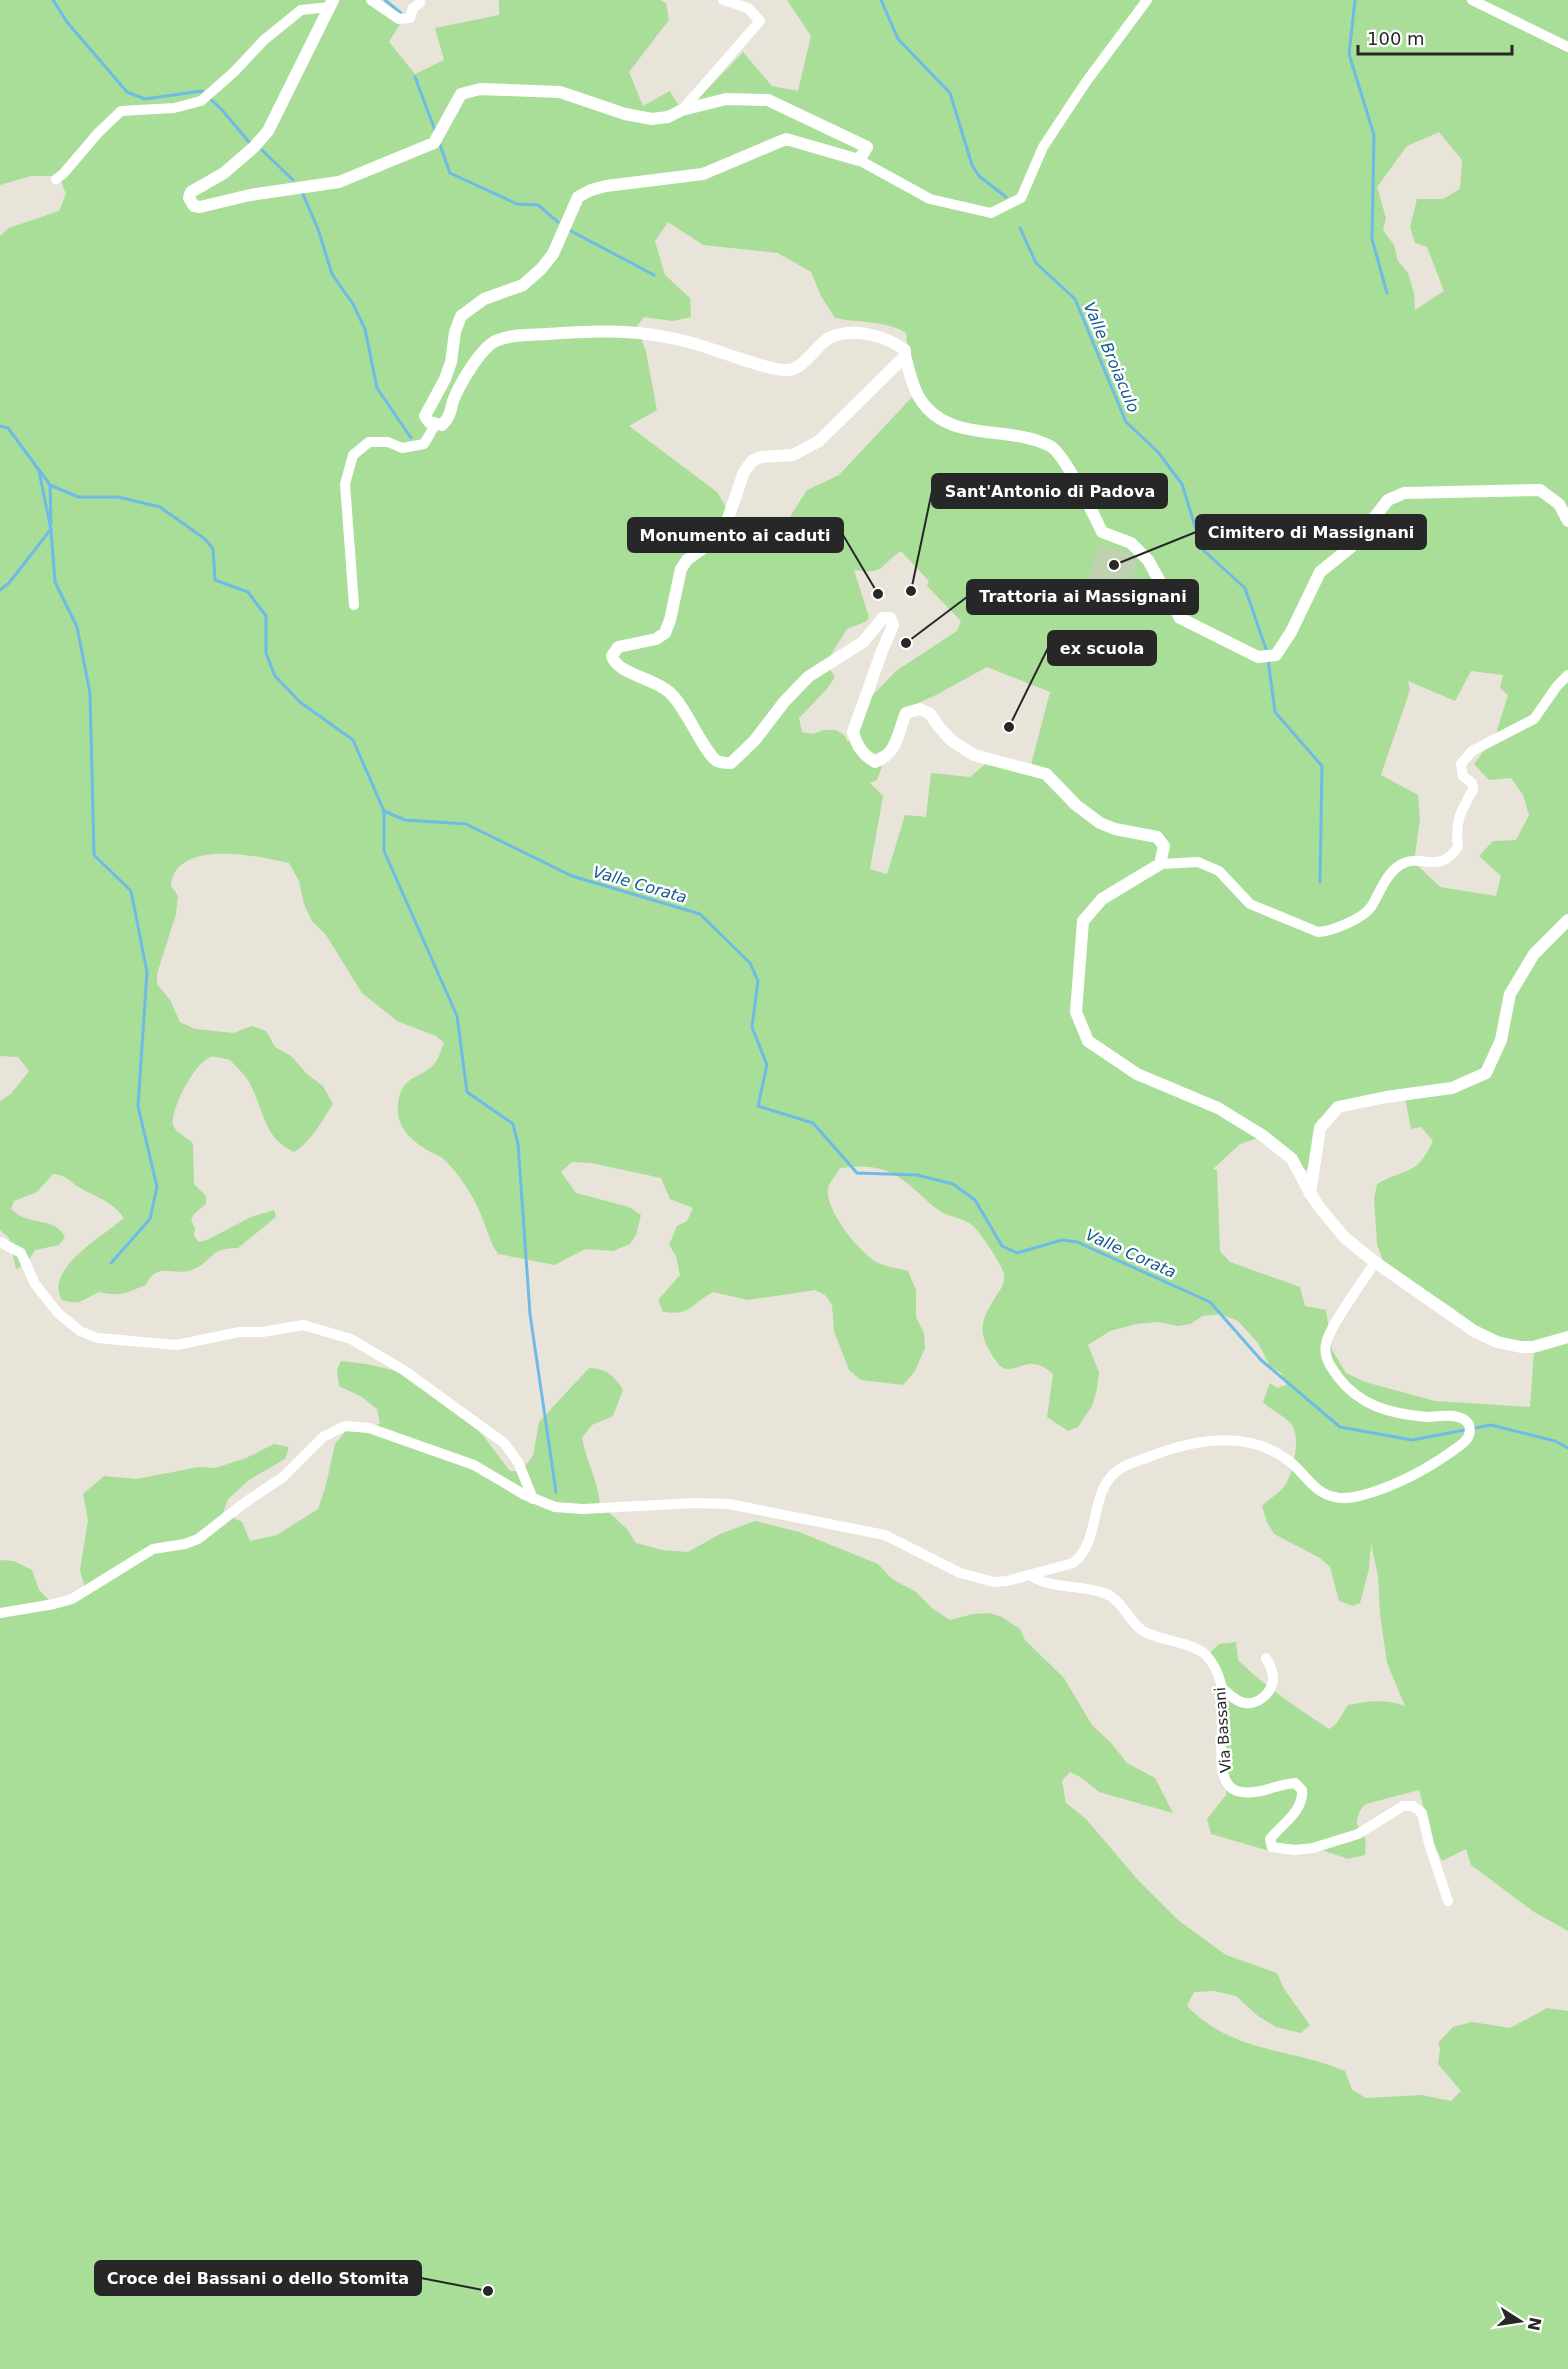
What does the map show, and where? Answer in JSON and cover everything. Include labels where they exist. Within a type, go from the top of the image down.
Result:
[{"type":"street","points":[[371,0],[399,19],[410,18],[413,8],[420,3]]},
{"type":"street","points":[[682,110],[760,21],[748,8],[723,0]]},
{"type":"street","points":[[1147,0],[1086,82],[1043,147],[1022,198],[991,213],[930,199],[859,160],[786,139],[703,174],[606,186],[578,197],[553,254],[542,269],[523,285],[484,299],[461,316],[455,333],[448,370],[425,416],[432,424],[442,425],[448,419],[458,391],[485,348],[496,340],[513,336],[607,330],[628,331],[690,342],[773,368],[789,370],[804,361],[831,338],[853,334],[892,341],[904,350],[918,397],[933,416],[961,429],[1012,434],[1052,446],[1073,477],[1102,532],[1131,543],[1148,560],[1180,618],[1261,657],[1275,656],[1291,632],[1320,572],[1351,547],[1388,500],[1404,493],[1540,490],[1559,504],[1568,521]]},
{"type":"street","points":[[1472,0],[1568,47]]},
{"type":"street","points":[[331,3],[268,131],[225,173],[191,192],[189,198],[194,206],[200,207],[250,195],[339,182],[364,173],[434,143],[461,94],[480,89],[560,92],[625,114],[652,119],[668,117],[682,110],[726,99],[768,100],[867,147],[859,160]]},
{"type":"street","points":[[56,179],[121,111],[174,108],[201,101],[234,72],[264,40],[301,10],[331,3]]},
{"type":"street","points":[[905,356],[819,441],[793,455],[761,457],[752,461],[744,472],[725,527],[717,538],[687,560],[681,569],[665,633],[656,639],[618,647],[612,656],[614,663],[618,668],[650,679],[670,692],[708,751],[717,760],[731,763],[755,740],[784,702],[808,677],[863,642],[883,618],[890,618],[893,625],[853,732],[856,745],[865,756],[875,762],[887,757],[906,714],[920,709],[930,714],[952,741],[975,755],[1046,774],[1076,805],[1100,823],[1115,829],[1157,837],[1164,846],[1160,864]]},
{"type":"street","points":[[354,605],[345,484],[353,455],[369,442],[388,442],[402,448],[424,444],[432,424]]},
{"type":"street","points":[[1568,675],[1557,686],[1534,719],[1472,751],[1461,764],[1463,776],[1472,783],[1473,790],[1459,813],[1456,830],[1458,847],[1452,856],[1443,862],[1413,862],[1400,866],[1390,875],[1365,913],[1330,931],[1318,932],[1250,904],[1219,871],[1209,866],[1198,862],[1160,864],[1102,899],[1083,921],[1076,1012],[1088,1041],[1137,1074],[1218,1108],[1262,1135],[1292,1159],[1320,1208],[1345,1238],[1375,1262],[1474,1331],[1497,1342],[1521,1347],[1533,1347],[1568,1337]]},
{"type":"street","points":[[1310,1193],[1320,1128],[1338,1107],[1386,1097],[1452,1088],[1486,1073],[1501,1040],[1510,994],[1534,954],[1568,920]]},
{"type":"street","points":[[0,1242],[21,1253],[35,1284],[58,1313],[80,1331],[97,1338],[177,1346],[238,1332],[262,1332],[303,1325],[351,1339],[405,1371],[504,1443],[518,1462],[533,1499]]},
{"type":"street","points":[[0,1613],[72,1599],[153,1549],[185,1544],[198,1539],[243,1503],[283,1477],[323,1437],[345,1426],[369,1428],[474,1465],[546,1505],[563,1509],[695,1503],[729,1504],[885,1535],[960,1573],[984,1581],[1007,1581],[1066,1565],[1080,1557],[1087,1547],[1104,1488],[1114,1473],[1138,1461],[1197,1442],[1225,1440],[1260,1446],[1287,1459],[1324,1494],[1338,1498],[1360,1496],[1392,1486],[1420,1473],[1462,1444],[1471,1431],[1468,1423],[1460,1417],[1425,1417],[1368,1404],[1347,1388],[1329,1364],[1325,1354],[1328,1336],[1375,1262]]},
{"type":"street","name":"Via Bassani","points":[[1030,1575],[1041,1583],[1088,1587],[1108,1593],[1144,1632],[1203,1652],[1217,1672],[1224,1699],[1221,1731],[1222,1767],[1227,1784],[1234,1791],[1246,1792],[1295,1783],[1302,1790],[1303,1800],[1286,1824],[1270,1839],[1272,1847],[1295,1850],[1313,1848],[1358,1834],[1403,1806],[1413,1806],[1422,1813],[1429,1844],[1448,1901]]},
{"type":"street","points":[[1221,1687],[1239,1701],[1247,1704],[1261,1700],[1273,1681],[1271,1668],[1266,1658]]},
{"type":"green space","points":[[0,0],[377,0],[403,19],[389,42],[415,74],[444,60],[435,28],[499,15],[499,0],[660,0],[666,3],[669,20],[629,72],[643,106],[670,91],[679,106],[697,100],[743,52],[772,86],[798,91],[811,36],[787,0],[1568,0],[1568,1931],[1534,1912],[1471,1865],[1466,1849],[1442,1861],[1433,1843],[1419,1790],[1366,1804],[1357,1819],[1357,1825],[1365,1838],[1365,1855],[1348,1859],[1304,1844],[1266,1850],[1211,1834],[1207,1819],[1226,1795],[1228,1775],[1219,1729],[1221,1695],[1207,1656],[1219,1644],[1236,1642],[1238,1660],[1248,1670],[1282,1697],[1329,1729],[1336,1724],[1348,1705],[1377,1701],[1405,1706],[1387,1663],[1380,1614],[1378,1576],[1371,1544],[1369,1569],[1360,1603],[1353,1606],[1339,1601],[1330,1567],[1320,1558],[1274,1534],[1267,1522],[1262,1506],[1286,1484],[1296,1446],[1295,1430],[1289,1422],[1263,1402],[1270,1383],[1277,1388],[1287,1385],[1281,1373],[1270,1366],[1258,1343],[1238,1321],[1220,1314],[1203,1316],[1190,1324],[1178,1326],[1158,1322],[1136,1324],[1110,1331],[1088,1345],[1099,1372],[1097,1389],[1092,1406],[1078,1427],[1068,1431],[1047,1417],[1053,1374],[1042,1366],[1032,1364],[1011,1369],[1004,1368],[996,1361],[986,1343],[982,1328],[986,1314],[1004,1278],[1003,1271],[983,1238],[972,1225],[940,1211],[903,1180],[877,1168],[840,1168],[828,1188],[828,1197],[837,1218],[852,1240],[876,1262],[908,1271],[916,1290],[916,1317],[924,1333],[925,1348],[915,1371],[903,1385],[861,1380],[849,1370],[834,1331],[832,1305],[825,1295],[815,1290],[748,1300],[713,1292],[686,1311],[663,1312],[658,1300],[680,1275],[676,1256],[669,1245],[677,1226],[687,1221],[693,1208],[670,1199],[661,1178],[591,1163],[572,1162],[561,1172],[576,1193],[629,1207],[641,1215],[636,1235],[630,1244],[613,1251],[585,1249],[555,1265],[498,1254],[474,1199],[464,1184],[445,1160],[408,1135],[398,1115],[401,1091],[409,1081],[434,1064],[444,1043],[436,1036],[397,1021],[362,993],[326,935],[312,921],[304,904],[299,881],[289,863],[258,857],[220,854],[187,861],[176,871],[171,886],[178,896],[176,914],[157,974],[157,984],[170,1000],[180,1022],[195,1029],[233,1033],[252,1026],[266,1031],[275,1047],[291,1056],[307,1074],[323,1086],[333,1104],[312,1136],[294,1152],[270,1132],[249,1082],[230,1060],[211,1057],[205,1060],[191,1076],[179,1098],[173,1125],[193,1144],[194,1184],[206,1196],[206,1204],[194,1214],[191,1221],[195,1228],[194,1236],[199,1242],[207,1240],[251,1217],[274,1210],[276,1217],[238,1248],[221,1250],[192,1270],[161,1271],[150,1277],[146,1285],[128,1292],[113,1294],[99,1292],[82,1301],[68,1302],[62,1300],[58,1288],[61,1276],[68,1265],[91,1243],[124,1218],[105,1201],[65,1177],[53,1174],[37,1192],[14,1201],[11,1209],[18,1215],[55,1226],[65,1237],[59,1245],[35,1250],[27,1263],[16,1269],[9,1238],[0,1230],[0,1101],[11,1094],[29,1071],[18,1057],[0,1056],[0,236],[9,228],[59,211],[66,194],[59,176],[31,176],[0,185]],"holes":[[[1439,132],[1462,160],[1460,189],[1443,199],[1417,199],[1410,227],[1415,243],[1427,247],[1444,291],[1415,310],[1414,293],[1408,273],[1398,261],[1394,245],[1383,230],[1386,218],[1377,187],[1407,146]],[[668,222],[703,245],[778,253],[811,272],[821,296],[835,318],[881,324],[906,333],[913,396],[839,475],[807,490],[776,539],[736,524],[717,492],[629,426],[657,410],[646,352],[637,326],[644,317],[673,321],[691,317],[690,298],[665,275],[655,241]],[[901,551],[929,581],[927,586],[961,621],[957,631],[896,671],[868,700],[848,742],[844,735],[836,730],[824,730],[812,734],[802,732],[799,718],[826,690],[835,677],[826,663],[847,629],[867,621],[869,617],[854,570],[871,571],[881,568]],[[987,667],[1050,692],[1030,769],[995,756],[970,777],[931,773],[926,817],[905,815],[887,874],[870,869],[883,796],[870,783],[877,780],[882,766],[872,755],[888,748],[901,711]],[[1471,671],[1503,675],[1500,688],[1508,695],[1496,734],[1474,764],[1489,780],[1511,778],[1523,795],[1529,815],[1516,840],[1493,841],[1479,856],[1501,876],[1496,896],[1440,887],[1414,862],[1420,819],[1418,795],[1381,775],[1410,690],[1408,681],[1455,701]],[[1404,1093],[1411,1129],[1421,1127],[1433,1141],[1416,1166],[1377,1184],[1374,1199],[1377,1244],[1384,1264],[1454,1309],[1479,1332],[1534,1350],[1530,1407],[1435,1401],[1365,1382],[1346,1373],[1332,1350],[1326,1310],[1305,1306],[1300,1287],[1230,1262],[1220,1251],[1217,1170],[1213,1169],[1240,1144],[1270,1134],[1281,1150],[1307,1171],[1315,1146],[1317,1121],[1339,1102]]]},
{"type":"green space","points":[[1099,545],[1139,556],[1127,594],[1087,582]]},
{"type":"green space","points":[[341,1361],[398,1371],[466,1418],[485,1438],[510,1471],[521,1471],[533,1456],[539,1422],[589,1368],[605,1371],[623,1390],[613,1416],[592,1425],[582,1438],[600,1504],[627,1529],[636,1543],[662,1550],[688,1552],[720,1534],[755,1521],[799,1532],[878,1564],[892,1579],[916,1592],[933,1609],[950,1620],[973,1614],[989,1613],[1002,1617],[1020,1629],[1025,1640],[1064,1678],[1092,1725],[1112,1744],[1127,1763],[1155,1778],[1173,1813],[1099,1792],[1082,1778],[1070,1772],[1062,1781],[1066,1803],[1086,1819],[1137,1879],[1178,1920],[1226,1955],[1277,1973],[1284,1989],[1310,2025],[1301,2033],[1276,2027],[1258,2016],[1236,1996],[1214,1991],[1194,1992],[1187,2006],[1205,2022],[1224,2033],[1262,2047],[1324,2063],[1345,2071],[1352,2090],[1366,2098],[1422,2095],[1451,2101],[1461,2091],[1438,2064],[1440,2049],[1438,2043],[1453,2027],[1472,2022],[1510,2028],[1547,2008],[1568,2011],[1568,2369],[0,2369],[0,1560],[14,1561],[32,1570],[39,1590],[50,1601],[78,1601],[85,1588],[80,1570],[88,1520],[83,1494],[104,1476],[136,1479],[199,1467],[215,1468],[246,1458],[274,1444],[289,1447],[285,1459],[249,1480],[228,1499],[223,1513],[242,1522],[250,1541],[277,1535],[318,1509],[335,1444],[346,1431],[376,1426],[380,1423],[377,1409],[362,1397],[339,1386],[337,1370]]},
{"type":"waterway","points":[[53,0],[67,22],[127,92],[145,99],[202,91],[222,110],[249,142]]},
{"type":"waterway","points":[[385,0],[401,13]]},
{"type":"waterway","name":"Valle Broiaculo","points":[[881,0],[898,39],[950,93],[972,165],[979,176],[1006,197]]},
{"type":"waterway","points":[[1355,0],[1349,54],[1374,135],[1372,239],[1387,293]]},
{"type":"waterway","points":[[415,77],[436,133]]},
{"type":"waterway","points":[[439,142],[450,173],[517,204],[538,205],[558,222]]},
{"type":"waterway","points":[[262,150],[293,180]]},
{"type":"waterway","points":[[302,192],[318,229],[332,274],[353,304],[365,329],[377,388],[411,438]]},
{"type":"waterway","name":"Valle Broiaculo","points":[[1020,228],[1036,263],[1075,299],[1126,422],[1157,451],[1182,484],[1202,549],[1245,588],[1267,652]]},
{"type":"waterway","points":[[571,231],[654,275]]},
{"type":"waterway","name":"Valle Corata","points":[[0,426],[8,428],[50,485],[78,497],[118,497],[160,507],[205,539],[213,549],[215,580],[248,592],[266,616],[266,653],[275,676],[300,702],[353,740],[384,811],[405,820],[466,824],[572,876],[700,914],[750,963],[758,981],[752,1027],[767,1065],[758,1106],[813,1123],[857,1173],[917,1175],[953,1184],[975,1200],[1002,1246],[1017,1253],[1062,1240],[1077,1242],[1210,1302],[1261,1360],[1340,1427],[1412,1440],[1491,1425],[1555,1441],[1568,1448]]},
{"type":"waterway","points":[[39,471],[51,530],[55,582],[77,627],[90,693],[94,855],[131,891],[147,972],[138,1106],[157,1187],[150,1219],[111,1263]]},
{"type":"waterway","points":[[50,485],[51,523]]},
{"type":"waterway","points":[[0,590],[9,583],[51,529]]},
{"type":"waterway","name":"Valle Broiaculo","points":[[1268,659],[1275,712],[1322,766],[1320,882]]},
{"type":"waterway","points":[[384,811],[384,851],[457,1016],[467,1092],[513,1124],[518,1144],[530,1314],[556,1492]]},
{"type":"place","name":"Cimitero di Massignani","points":[[1114,565]]},
{"type":"place","name":"Sant'Antonio di Padova","points":[[911,591]]},
{"type":"place","name":"Monumento ai caduti","points":[[878,594]]},
{"type":"place","name":"Trattoria ai Massignani","points":[[906,643]]},
{"type":"place","name":"ex scuola","points":[[1009,727]]},
{"type":"place","name":"Croce dei Bassani o dello Stomita","points":[[488,2291]]}]
